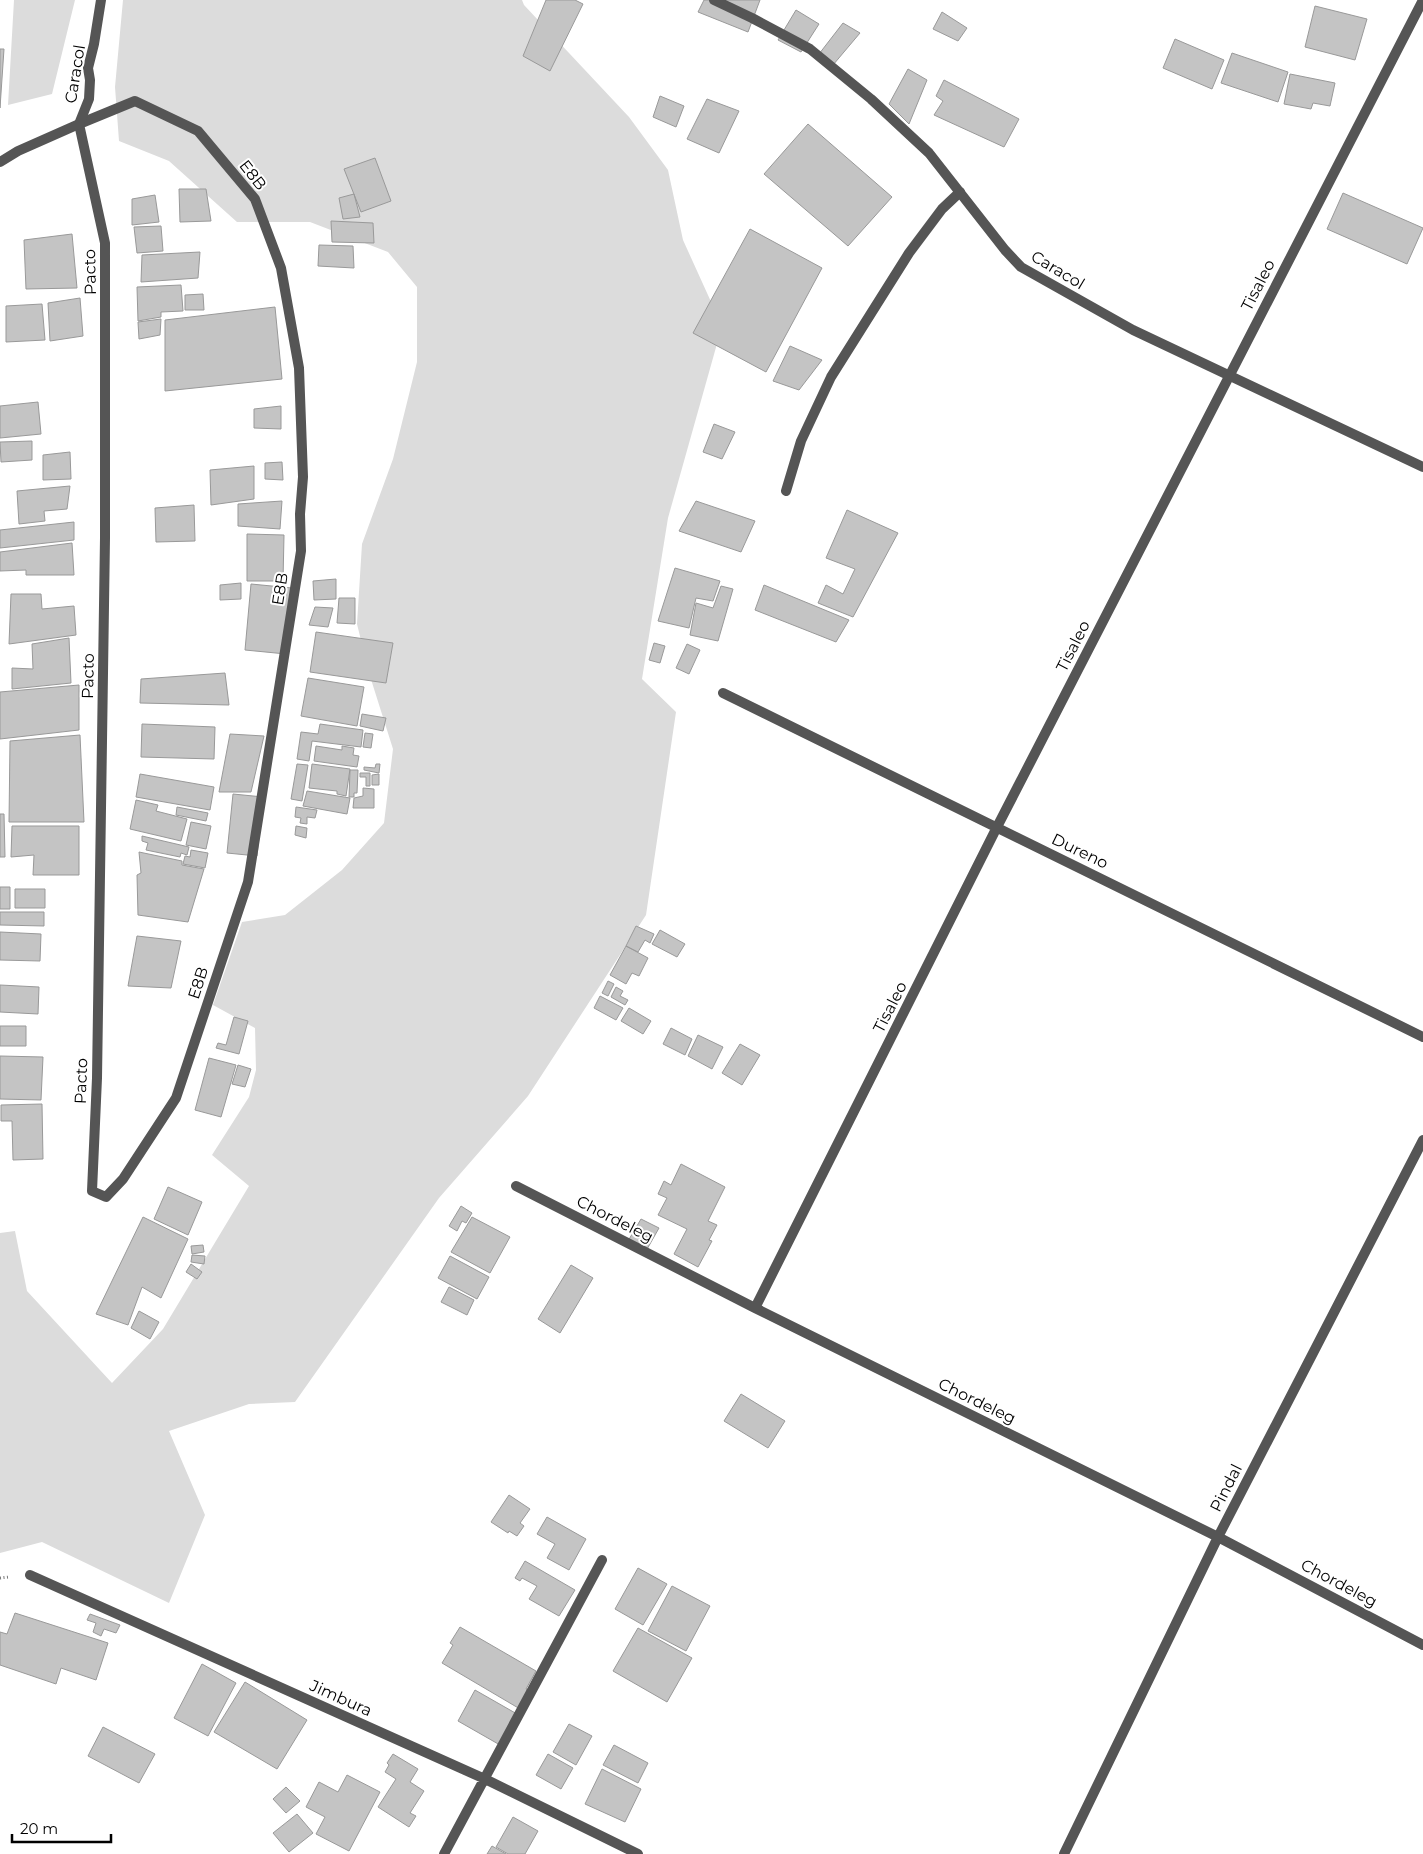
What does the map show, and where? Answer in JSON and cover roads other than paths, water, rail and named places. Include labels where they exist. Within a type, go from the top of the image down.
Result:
[{"type":"street","name":"Caracol","points":[[0,162],[18,151],[80,124],[89,99],[90,80],[88,68],[101,0]]},
{"type":"street","name":"Caracol","points":[[714,0],[752,18],[810,50],[871,99],[929,153],[1005,250],[1021,267],[1041,280],[1133,330],[1423,467]]},
{"type":"street","name":"Tisaleo","points":[[755,1308],[997,827],[1423,0]]},
{"type":"street","name":"E8B","points":[[80,124],[135,101],[198,131],[255,199],[281,268],[299,368],[303,477],[300,514],[301,551],[248,882],[176,1098],[123,1179]]},
{"type":"street","name":"Pacto","points":[[80,124],[105,243],[105,568],[96,1078],[92,1191],[106,1197],[123,1179]]},
{"type":"street","points":[[786,490],[801,441],[831,377],[909,253],[942,209],[960,192]]},
{"type":"street","name":"Dureno","points":[[723,693],[1423,1038]]},
{"type":"street","name":"Pindal","points":[[1064,1854],[1218,1537],[1423,1140]]},
{"type":"street","name":"Chordeleg","points":[[516,1186],[755,1308],[1218,1537],[1423,1645]]},
{"type":"street","points":[[444,1854],[602,1560]]},
{"type":"street","name":"Jimbura","points":[[30,1575],[485,1779],[638,1854]]}]
